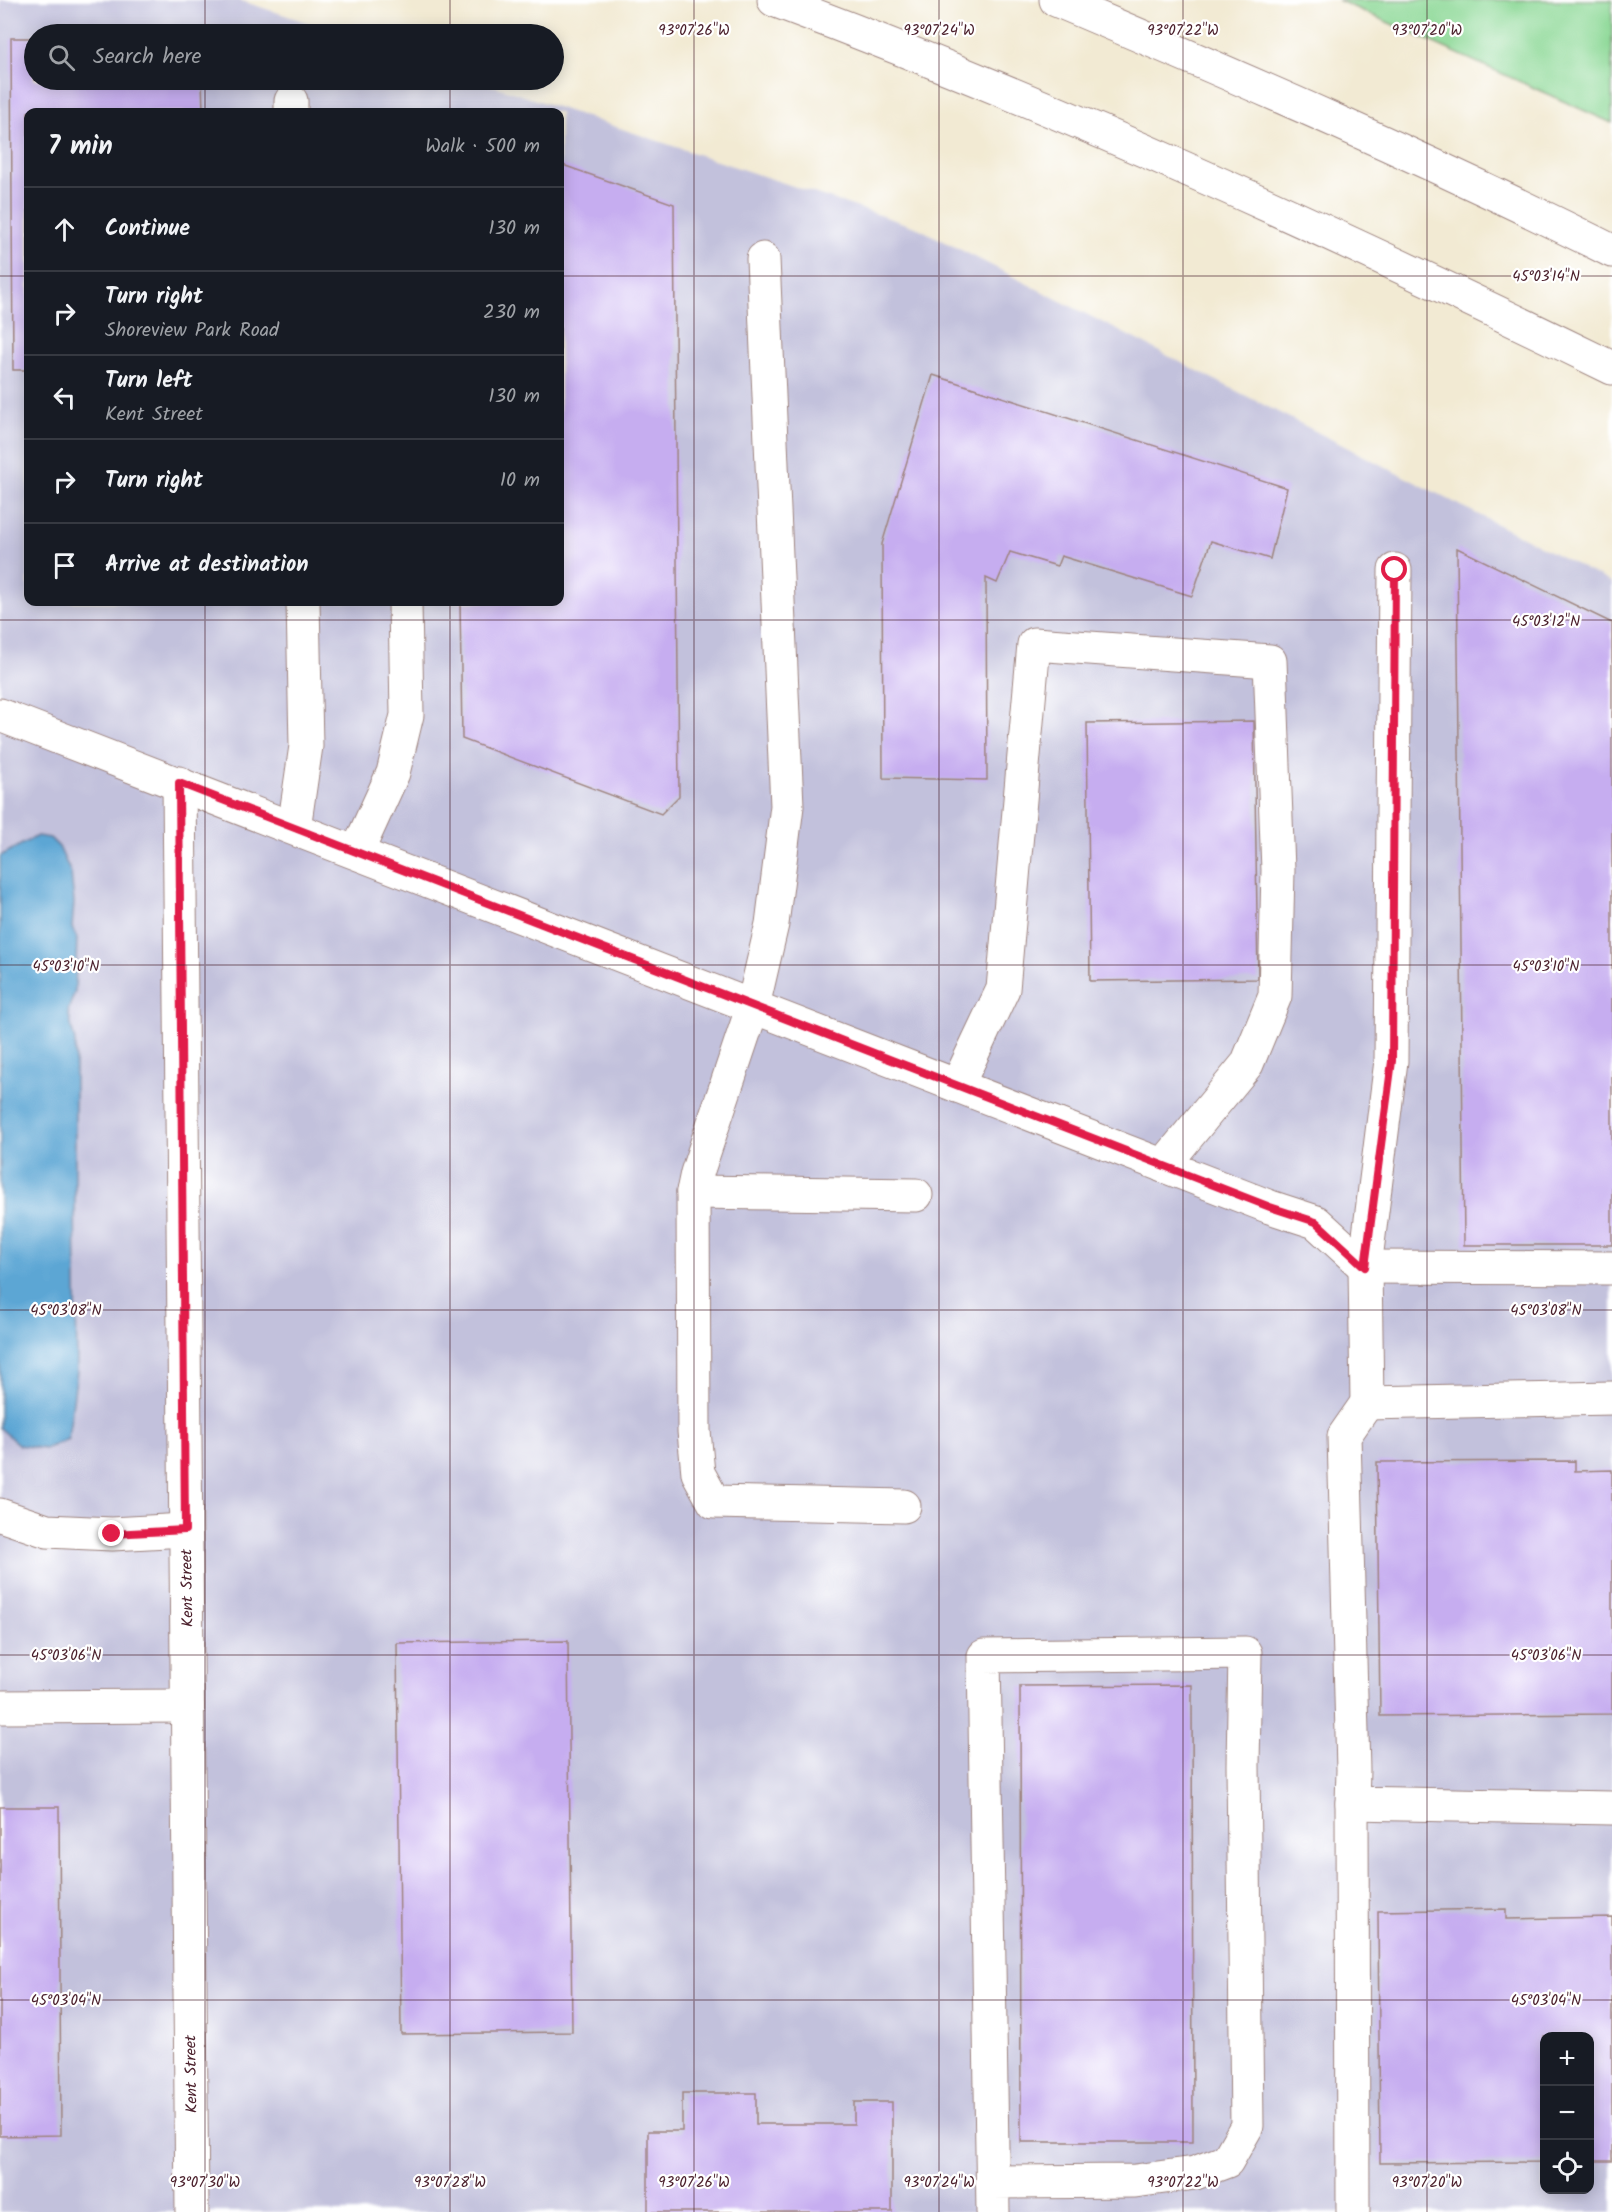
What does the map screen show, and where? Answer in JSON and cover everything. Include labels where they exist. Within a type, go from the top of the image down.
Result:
[{"type":"main road","points":[[774,0],[1113,137],[1424,276],[1612,368]]},
{"type":"main road","points":[[1056,0],[1264,88],[1538,214],[1612,251]]},
{"type":"main road","points":[[763,259],[787,806],[772,924],[753,1006],[697,1173],[693,1192],[694,1431],[698,1473],[714,1502],[904,1506]]},
{"type":"main road","points":[[1353,2212],[1353,1770],[1344,1436],[1367,1403],[1365,1267],[1392,1061],[1395,570]]},
{"type":"main road","points":[[294,828],[306,746],[303,606]]},
{"type":"main road","points":[[357,852],[393,773],[407,715],[405,606]]},
{"type":"main road","points":[[957,1086],[1003,989],[1034,644],[1270,661],[1278,870],[1275,996],[1247,1064],[1163,1166]]},
{"type":"main road","points":[[0,715],[1163,1166],[1316,1222],[1365,1267],[1612,1268]]},
{"type":"main road","name":"Kent Street","points":[[179,783],[192,2212]]},
{"type":"main road","points":[[693,1192],[916,1195]]},
{"type":"main road","points":[[1367,1403],[1612,1398]]},
{"type":"main road","points":[[0,1515],[47,1531],[112,1534],[185,1530]]},
{"type":"main road","points":[[1245,1653],[1243,1765],[1247,2126],[1227,2162],[1195,2173],[993,2197],[984,1656],[1245,1653]]},
{"type":"main road","points":[[0,1707],[187,1706]]},
{"type":"main road","points":[[1352,1803],[1612,1808]]},
{"type":"shaded area","points":[[0,0],[239,0],[312,24],[24,24],[24,90],[506,90],[560,108],[24,108],[24,606],[564,606],[564,109],[918,228],[1612,583],[1612,2212],[0,2212]]},
{"type":"green space","points":[[1338,0],[1612,0],[1612,123]]},
{"type":"water","points":[[37,836],[50,838],[59,847],[71,873],[74,902],[72,928],[77,938],[75,991],[68,1011],[75,1042],[77,1371],[68,1439],[45,1449],[19,1445],[0,1428],[0,856]]},
{"type":"building","points":[[11,38],[24,38],[24,90],[202,90],[203,108],[24,108],[24,370],[13,370]]},
{"type":"building","points":[[564,165],[674,204],[679,796],[661,814],[462,739],[460,606],[564,606]]},
{"type":"building","points":[[933,375],[1287,488],[1270,559],[1211,541],[1192,596],[1061,556],[1057,566],[1010,552],[997,583],[986,578],[987,780],[883,778],[882,544]]},
{"type":"building","points":[[1457,548],[1612,623],[1612,1245],[1464,1245]]},
{"type":"building","points":[[1254,721],[1258,979],[1090,981],[1087,723]]},
{"type":"building","points":[[1575,1461],[1575,1471],[1612,1470],[1612,1714],[1380,1716],[1377,1462]]},
{"type":"building","points":[[568,1641],[572,2032],[401,2034],[397,1643]]},
{"type":"building","points":[[1192,1685],[1193,2142],[1021,2142],[1020,1686]]},
{"type":"building","points":[[0,1807],[59,1807],[61,2135],[0,2136]]},
{"type":"building","points":[[1506,1909],[1506,1919],[1612,1917],[1612,2161],[1594,2161],[1594,2032],[1540,2032],[1540,2162],[1380,2163],[1378,1911]]},
{"type":"building","points":[[682,2093],[756,2093],[756,2124],[854,2124],[854,2102],[892,2102],[892,2212],[648,2212],[648,2131],[682,2131]]},
{"type":"route","points":[[112,1534],[185,1530],[179,783],[1270,1207],[1316,1222],[1365,1267],[1392,1061],[1395,570]]}]
